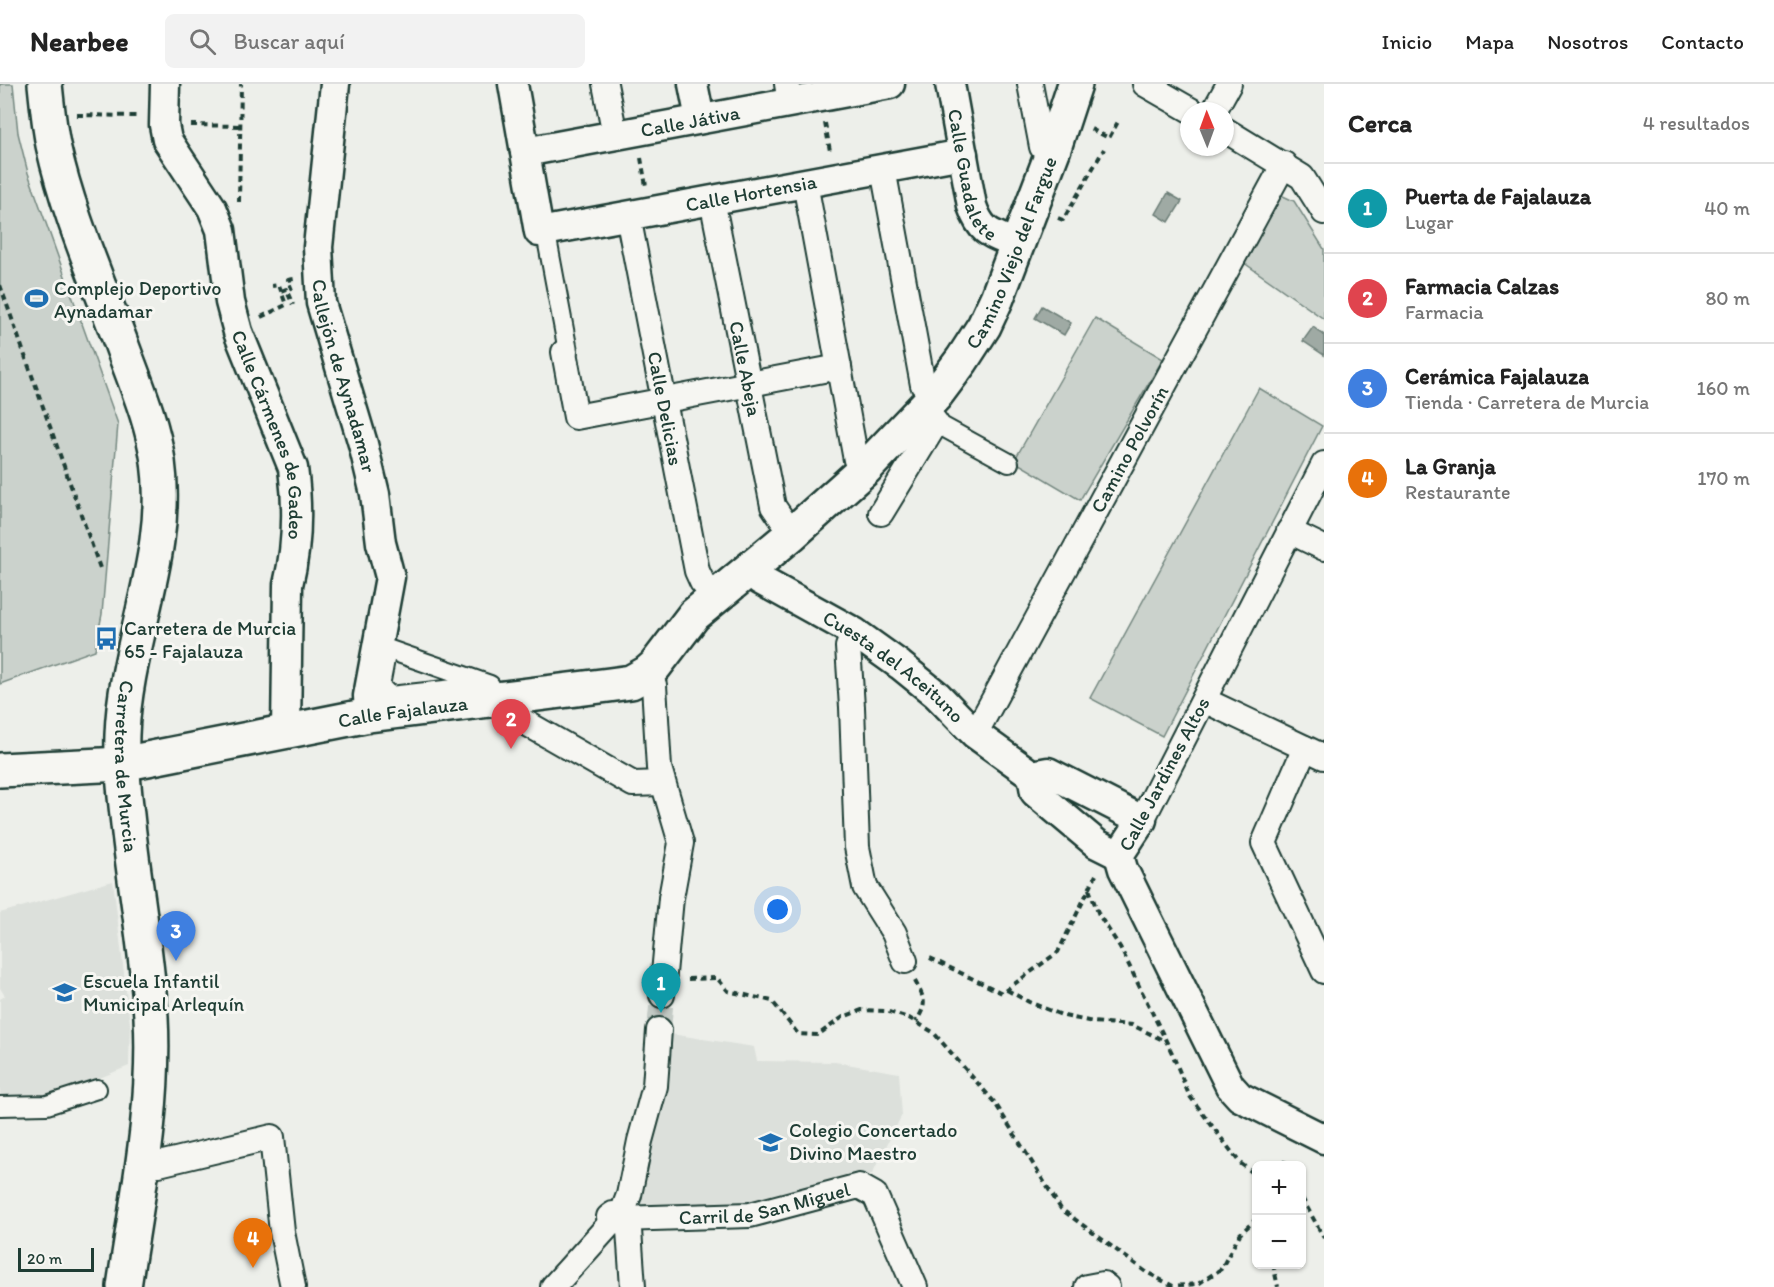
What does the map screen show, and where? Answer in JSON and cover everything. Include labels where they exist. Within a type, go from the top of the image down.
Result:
[{"type":"main road","name":"Carretera de Murcia","points":[[45,84],[53,146],[69,203],[146,411],[158,464],[160,489],[156,543],[125,703],[122,764],[151,1018],[151,1085],[124,1287]]},
{"type":"main road","name":"Camino Viejo del Fargue","points":[[748,568],[792,534],[932,409],[984,326],[1019,245],[1075,84]]},
{"type":"main road","name":"Calle Fajalauza","points":[[0,770],[122,764],[369,715],[631,682],[655,666],[694,615],[748,568]]},
{"type":"street","name":"Calle Cármenes de Gadeo","points":[[165,84],[164,125],[167,140],[212,208],[221,230],[230,302],[238,332],[293,468],[296,491],[293,566],[288,585],[286,731]]},
{"type":"street","name":"Callejón de Aynadamar","points":[[336,84],[318,247],[321,303],[370,474],[381,543],[390,577],[380,656],[368,696],[369,715]]},
{"type":"street","points":[[513,84],[566,352],[576,417],[839,367]]},
{"type":"street","points":[[605,84],[615,135]]},
{"type":"street","points":[[693,84],[700,119]]},
{"type":"street","name":"Calle Guadalete","points":[[950,84],[972,206],[977,222],[989,233],[1019,245]]},
{"type":"street","points":[[1030,84],[1042,147],[1053,151]]},
{"type":"street","points":[[1145,84],[1180,104]]},
{"type":"street","points":[[1219,102],[1229,84]]},
{"type":"street","name":"Calle Játiva","points":[[525,152],[700,119],[789,93],[877,85]]},
{"type":"street","points":[[1234,135],[1302,177],[1324,212]]},
{"type":"street","name":"Calle Hortensia","points":[[543,236],[628,216],[963,154]]},
{"type":"street","name":"Camino Polvorín","points":[[975,734],[1284,164]]},
{"type":"street","points":[[883,169],[923,385],[932,409],[1009,463]]},
{"type":"street","points":[[805,183],[856,460],[865,469]]},
{"type":"street","name":"Calle Abeja","points":[[712,200],[773,506],[792,534]]},
{"type":"street","name":"Calle Delicias","points":[[628,216],[697,571],[702,582],[715,596]]},
{"type":"street","name":"Camino Viejo del Fargue","points":[[881,513],[932,409]]},
{"type":"street","name":"Calle Jardines Altos","points":[[1324,464],[1142,820],[1119,855],[1123,869],[1155,938],[1230,1086],[1240,1097],[1324,1138]]},
{"type":"street","points":[[1289,531],[1324,548]]},
{"type":"street","name":"Cuesta del Aceituno","points":[[748,568],[760,580],[854,632],[918,680],[975,734],[1032,775],[1035,792],[1096,844],[1119,855]]},
{"type":"street","points":[[854,632],[848,648],[857,848],[865,887],[913,958]]},
{"type":"street","points":[[380,656],[434,666],[490,685],[390,696],[380,686],[380,656]]},
{"type":"street","points":[[647,673],[654,686],[659,768],[681,843],[671,898],[663,987]]},
{"type":"street","points":[[504,699],[505,711],[633,784],[662,783]]},
{"type":"street","points":[[1203,700],[1315,753],[1264,843],[1324,971]]},
{"type":"street","points":[[1032,775],[1048,771],[1142,820]]},
{"type":"street","points":[[633,1287],[629,1230],[620,1219],[629,1195],[640,1141],[655,1086],[659,1030]]},
{"type":"street","points":[[0,1106],[47,1105],[97,1089]]},
{"type":"street","points":[[142,1161],[159,1164],[272,1137],[282,1232],[293,1287]]},
{"type":"street","name":"Carril de San Miguel","points":[[565,1282],[556,1272],[583,1239],[612,1214],[620,1219],[750,1215],[859,1186],[875,1195],[915,1287]]},
{"type":"street","points":[[1087,1287],[1102,1284],[1107,1287]]},
{"type":"path","points":[[239,207],[241,84]]},
{"type":"path","points":[[75,115],[126,116]]},
{"type":"path","points":[[1088,127],[1108,138],[1119,120]]},
{"type":"path","points":[[184,125],[241,126]]},
{"type":"path","points":[[1055,216],[1063,220],[1104,149]]},
{"type":"path","points":[[639,150],[647,193]]},
{"type":"path","points":[[0,285],[101,571]]},
{"type":"path","points":[[254,320],[286,305],[279,285],[272,286]]},
{"type":"path","points":[[280,291],[286,289],[291,300]]},
{"type":"path","points":[[913,958],[1002,993],[1058,952],[1098,873]]},
{"type":"path","points":[[1089,889],[1100,915],[1120,947],[1166,1041],[1189,1095],[1240,1162],[1252,1171]]},
{"type":"path","points":[[913,958],[925,1001],[924,1008],[916,1022]]},
{"type":"path","points":[[663,987],[717,978],[728,991],[772,1001],[798,1034],[818,1035],[843,1017],[862,1010],[886,1011],[916,1022],[933,1032],[995,1103],[1061,1209],[1146,1272],[1173,1286],[1198,1284],[1221,1269],[1240,1234],[1252,1223]]},
{"type":"path","points":[[1007,990],[1064,1016],[1132,1026],[1166,1041]]},
{"type":"path","points":[[1306,1205],[1324,1238]]},
{"type":"path","points":[[1274,1269],[1278,1287]]},
{"type":"shaded area","name":"Complejo Deportivo Aynadamar","points":[[0,84],[13,84],[18,133],[28,173],[118,424],[102,614],[95,650],[0,684]]},
{"type":"shaded area","points":[[1168,193],[1182,201],[1169,222],[1156,214]]},
{"type":"shaded area","points":[[1283,196],[1294,201],[1324,249],[1324,319],[1240,260],[1275,201]]},
{"type":"shaded area","points":[[1042,306],[1071,323],[1064,335],[1035,318]]},
{"type":"shaded area","points":[[1095,318],[1163,359],[1080,500],[1014,461]]},
{"type":"shaded area","points":[[1313,327],[1324,335],[1324,355],[1303,341]]},
{"type":"shaded area","points":[[1259,388],[1322,426],[1162,736],[1090,698]]},
{"type":"shaded area","name":"Escuela Infantil Municipal Arlequín","points":[[113,881],[130,1024],[129,1066],[63,1093],[0,1096],[0,999],[5,996],[0,988],[0,913]]},
{"type":"shaded area","name":"Colegio Concertado Divino Maestro","points":[[671,1034],[754,1047],[757,1061],[835,1062],[899,1073],[902,1115],[872,1174],[738,1207],[635,1212],[670,1081]]},
{"type":"tunnel","points":[[659,1030],[662,995]]},
{"type":"place","name":"Complejo Deportivo Aynadamar","points":[[36,299]]},
{"type":"place","name":"Carretera de Murcia 65 - Fajalauza","points":[[106,639]]},
{"type":"place","name":"Farmacia Calzas","points":[[511,749]]},
{"type":"place","name":"Cerámica Fajalauza","points":[[176,961]]},
{"type":"place","name":"Escuela Infantil Municipal Arlequín","points":[[65,992]]},
{"type":"place","name":"Puerta de Fajalauza","points":[[661,1013]]},
{"type":"place","name":"Colegio Concertado Divino Maestro","points":[[771,1142]]},
{"type":"place","name":"La Granja","points":[[253,1268]]}]
